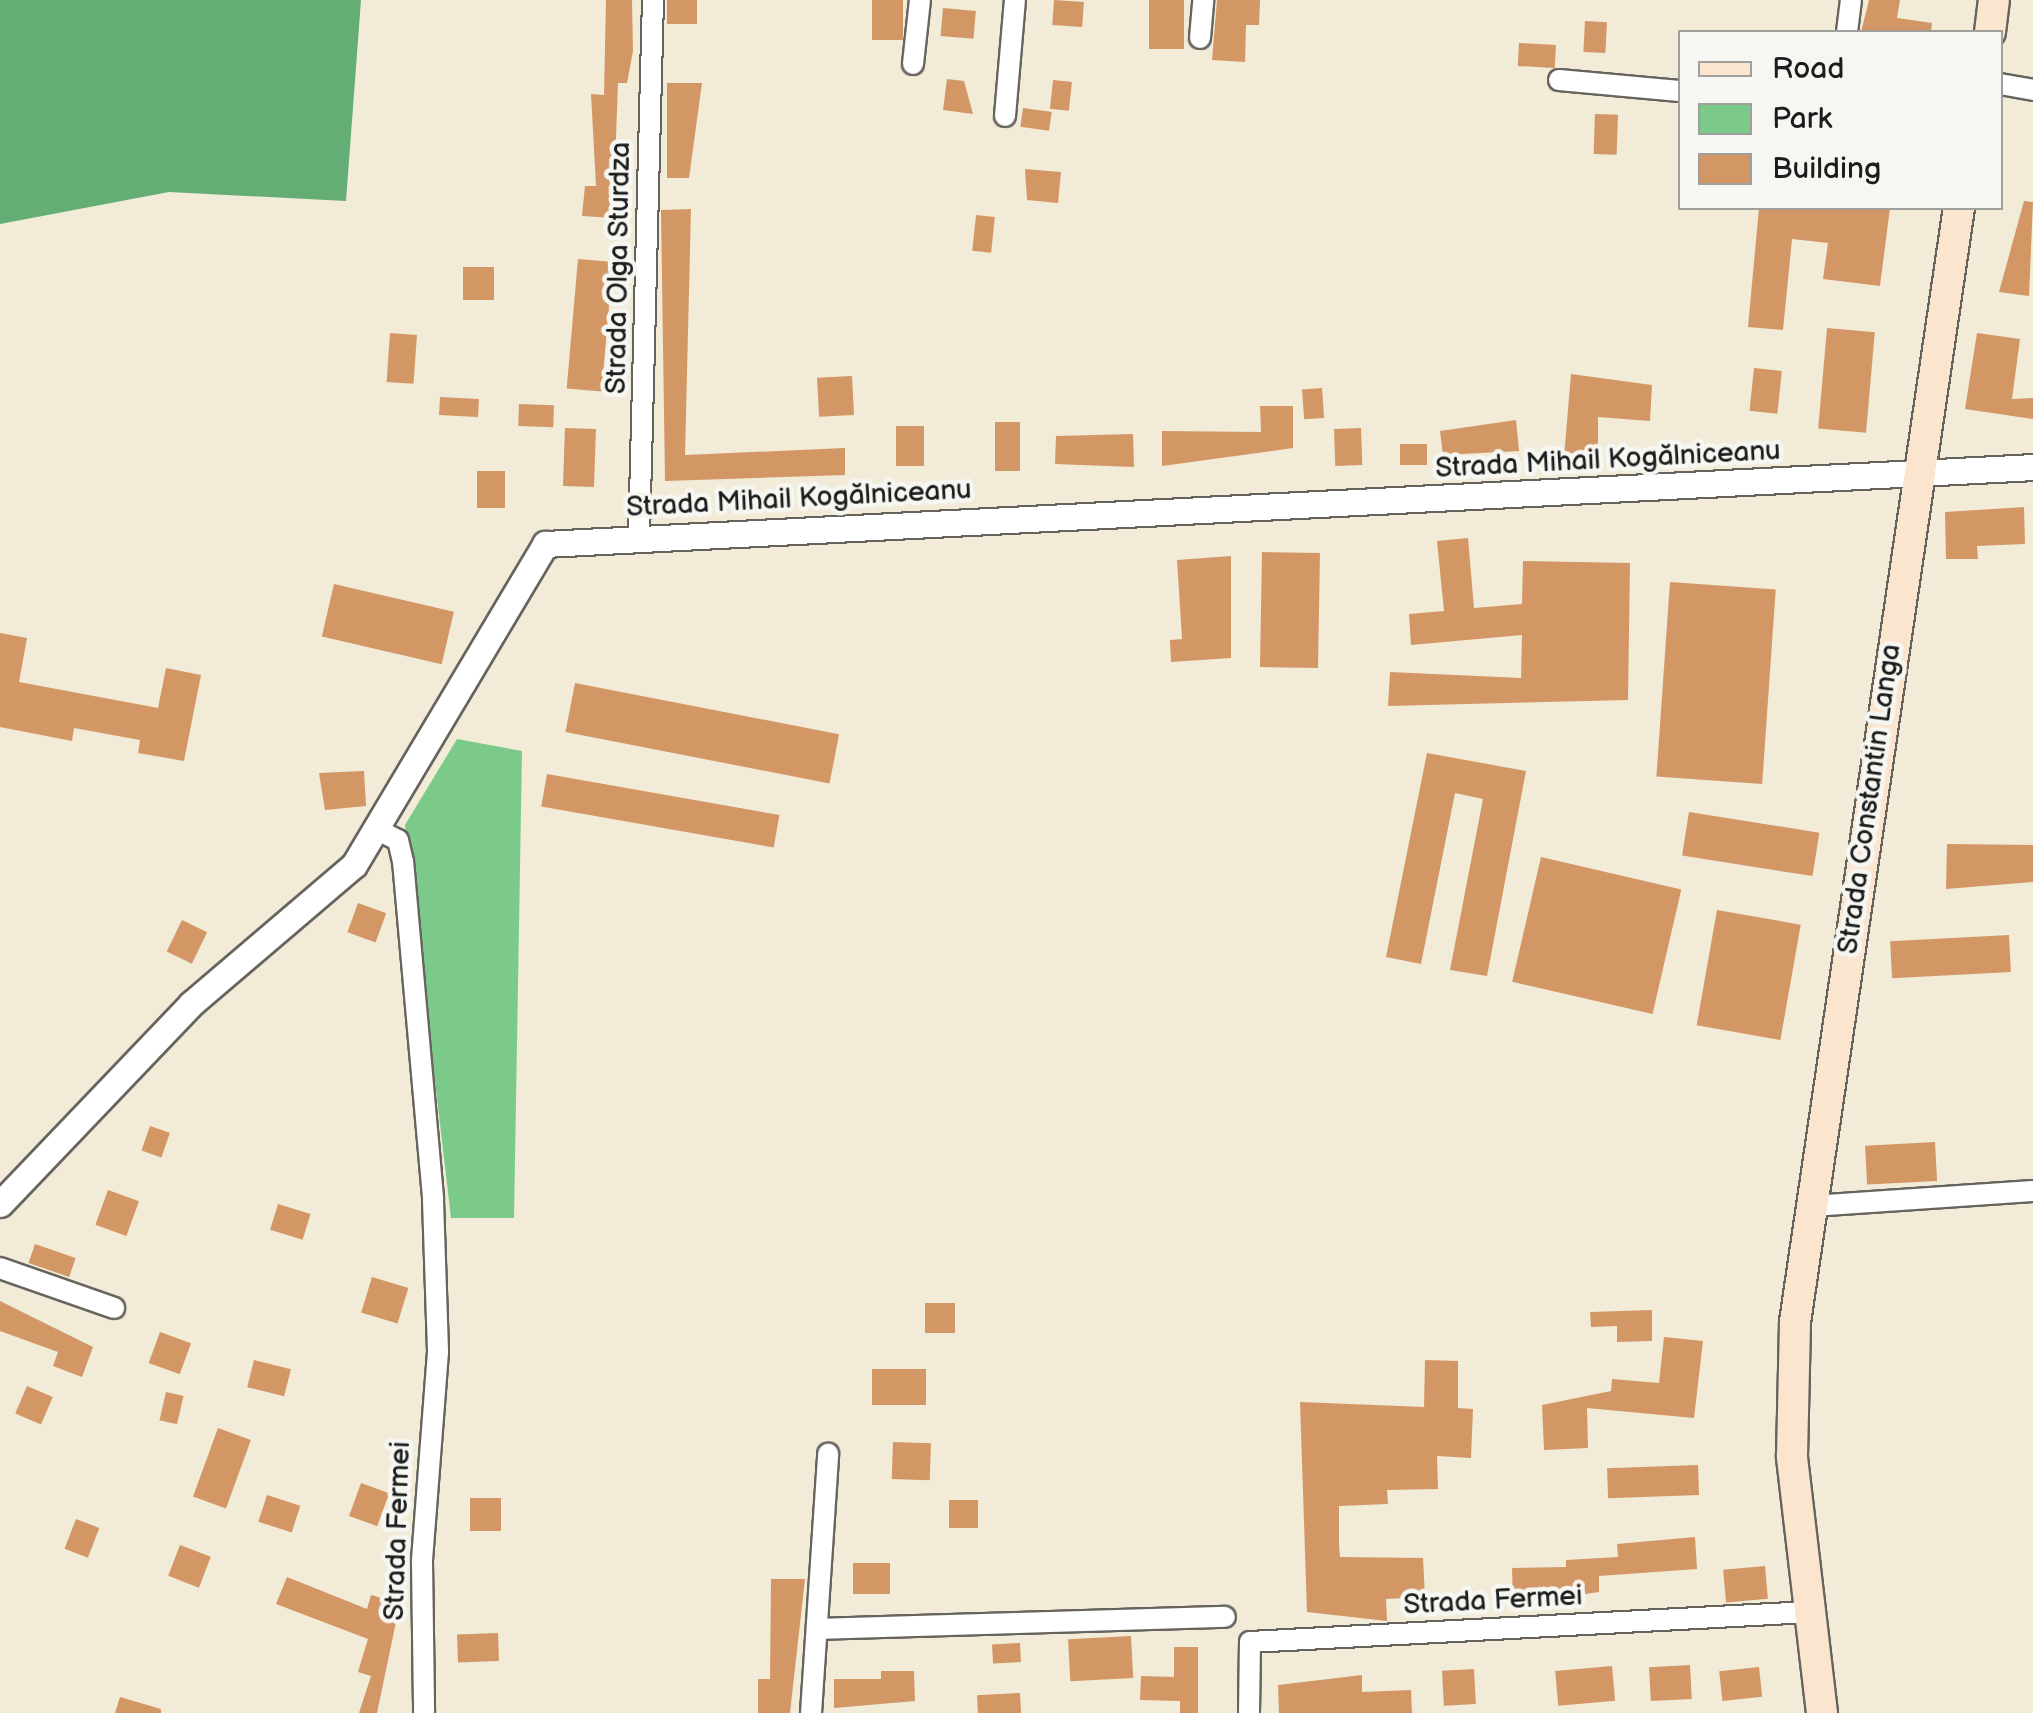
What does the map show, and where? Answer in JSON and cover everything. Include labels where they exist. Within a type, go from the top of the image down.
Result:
[{"type":"main road","points":[[1990,30],[1994,0]]},
{"type":"main road","name":"Strada Constantin Langa","points":[[1822,1713],[1791,1391],[1811,1206],[1960,210]]},
{"type":"street","name":"Strada Olga Sturdza","points":[[640,537],[653,0]]},
{"type":"street","points":[[913,64],[920,0]]},
{"type":"street","points":[[1005,116],[1015,0]]},
{"type":"street","points":[[1200,38],[1203,0]]},
{"type":"street","points":[[1847,30],[1851,0]]},
{"type":"street","points":[[1559,80],[1678,92]]},
{"type":"street","points":[[2003,85],[2033,90]]},
{"type":"street","name":"Strada Mihail Kogălniceanu","points":[[0,1204],[191,1004],[354,865],[380,831],[545,544],[1920,476],[2033,467]]},
{"type":"street","name":"Strada Fermei","points":[[380,831],[398,840],[418,968],[438,1352],[422,1562],[424,1713]]},
{"type":"street","points":[[1811,1206],[2033,1191]]},
{"type":"street","points":[[0,1268],[114,1308]]},
{"type":"street","points":[[812,1713],[828,1454]]},
{"type":"street","name":"Strada Fermei","points":[[1249,1713],[1250,1642],[1810,1612]]},
{"type":"street","points":[[817,1629],[1225,1617]]},
{"type":"green space","points":[[0,0],[361,0],[346,201],[169,192],[0,224]]},
{"type":"green space","points":[[457,739],[522,751],[514,1218],[451,1218],[405,825]]},
{"type":"building","points":[[606,0],[632,0],[633,51],[627,83],[618,83],[613,218],[582,216],[585,186],[596,186],[591,94],[604,95]]},
{"type":"building","points":[[667,0],[697,0],[697,24],[667,24]]},
{"type":"building","points":[[872,0],[903,0],[903,40],[872,40]]},
{"type":"building","points":[[1054,0],[1084,2],[1082,27],[1052,25]]},
{"type":"building","points":[[1149,0],[1184,0],[1184,49],[1149,49]]},
{"type":"building","points":[[1217,0],[1260,0],[1259,25],[1246,25],[1245,62],[1212,60]]},
{"type":"building","points":[[1869,0],[1900,0],[1897,18],[1932,23],[1931,30],[1862,30]]},
{"type":"building","points":[[943,8],[976,11],[973,39],[941,36]]},
{"type":"building","points":[[1585,21],[1607,22],[1605,53],[1583,52]]},
{"type":"building","points":[[1519,43],[1556,45],[1555,68],[1518,66]]},
{"type":"building","points":[[947,79],[964,81],[973,114],[943,110]]},
{"type":"building","points":[[1053,80],[1072,82],[1069,111],[1050,109]]},
{"type":"building","points":[[667,83],[702,83],[689,178],[667,178]]},
{"type":"building","points":[[1023,108],[1052,112],[1049,131],[1020,127]]},
{"type":"building","points":[[1595,114],[1618,115],[1617,155],[1594,154]]},
{"type":"building","points":[[1025,169],[1061,172],[1058,203],[1027,200]]},
{"type":"building","points":[[2024,201],[2033,202],[2029,296],[1999,292]]},
{"type":"building","points":[[691,209],[685,455],[845,448],[845,475],[665,481],[661,210]]},
{"type":"building","points":[[1759,210],[1890,210],[1880,286],[1823,279],[1828,243],[1792,239],[1783,330],[1748,327]]},
{"type":"building","points":[[976,215],[995,217],[991,253],[972,251]]},
{"type":"building","points":[[578,259],[613,262],[602,392],[567,389]]},
{"type":"building","points":[[463,267],[494,267],[494,300],[463,300]]},
{"type":"building","points":[[1827,328],[1875,332],[1866,433],[1818,429]]},
{"type":"building","points":[[390,333],[417,335],[414,384],[387,382]]},
{"type":"building","points":[[1977,333],[2020,339],[2012,399],[2033,398],[2033,419],[1965,409]]},
{"type":"building","points":[[1754,368],[1782,371],[1777,414],[1750,411]]},
{"type":"building","points":[[1571,374],[1652,385],[1650,421],[1598,417],[1598,457],[1564,457]]},
{"type":"building","points":[[852,376],[854,415],[819,417],[817,378]]},
{"type":"building","points":[[1322,388],[1324,418],[1304,419],[1302,389]]},
{"type":"building","points":[[440,397],[479,399],[478,417],[439,415]]},
{"type":"building","points":[[519,404],[554,405],[553,427],[518,426]]},
{"type":"building","points":[[1260,406],[1293,406],[1293,448],[1162,466],[1162,431],[1261,432]]},
{"type":"building","points":[[1516,420],[1519,451],[1443,455],[1440,431]]},
{"type":"building","points":[[995,422],[1020,422],[1020,471],[995,471]]},
{"type":"building","points":[[896,426],[924,426],[924,466],[896,466]]},
{"type":"building","points":[[565,428],[596,429],[594,487],[563,486]]},
{"type":"building","points":[[1361,428],[1362,465],[1335,466],[1334,429]]},
{"type":"building","points":[[1133,434],[1134,467],[1055,464],[1056,436]]},
{"type":"building","points":[[1400,444],[1427,444],[1427,465],[1400,465]]},
{"type":"building","points":[[477,471],[505,471],[505,508],[477,508]]},
{"type":"building","points":[[2024,507],[2025,544],[1977,546],[1978,559],[1946,559],[1945,512]]},
{"type":"building","points":[[1468,538],[1474,608],[1522,604],[1523,561],[1630,563],[1628,700],[1388,706],[1390,672],[1521,678],[1522,635],[1411,645],[1409,614],[1444,611],[1437,541]]},
{"type":"building","points":[[1262,552],[1320,553],[1318,668],[1260,667]]},
{"type":"building","points":[[1231,556],[1231,658],[1171,662],[1170,640],[1182,639],[1177,560]]},
{"type":"building","points":[[1670,582],[1776,589],[1762,784],[1656,777]]},
{"type":"building","points":[[334,584],[454,612],[442,664],[322,637]]},
{"type":"building","points":[[0,633],[27,638],[19,682],[158,708],[166,668],[201,675],[184,761],[138,753],[140,740],[74,728],[72,741],[0,727]]},
{"type":"building","points":[[575,683],[839,734],[830,783],[565,732]]},
{"type":"building","points":[[1427,753],[1526,771],[1487,976],[1450,970],[1483,799],[1455,793],[1421,964],[1386,957]]},
{"type":"building","points":[[364,771],[366,806],[325,810],[319,773]]},
{"type":"building","points":[[547,774],[779,815],[774,847],[541,806]]},
{"type":"building","points":[[1689,812],[1819,833],[1812,876],[1682,855]]},
{"type":"building","points":[[1947,844],[2033,845],[2033,882],[1946,889]]},
{"type":"building","points":[[1541,857],[1681,889],[1653,1014],[1512,982]]},
{"type":"building","points":[[358,903],[386,913],[376,942],[347,932]]},
{"type":"building","points":[[1717,910],[1801,925],[1780,1040],[1697,1025]]},
{"type":"building","points":[[182,920],[207,932],[192,964],[167,951]]},
{"type":"building","points":[[2009,935],[2011,972],[1892,978],[1890,941]]},
{"type":"building","points":[[150,1126],[170,1133],[161,1157],[142,1151]]},
{"type":"building","points":[[1935,1142],[1937,1181],[1867,1185],[1865,1146]]},
{"type":"building","points":[[108,1190],[139,1201],[126,1236],[95,1225]]},
{"type":"building","points":[[278,1204],[311,1214],[303,1240],[270,1230]]},
{"type":"building","points":[[35,1244],[76,1258],[69,1277],[28,1263]]},
{"type":"building","points":[[372,1277],[408,1288],[398,1323],[361,1312]]},
{"type":"building","points":[[0,1301],[93,1347],[82,1377],[53,1366],[58,1352],[0,1331]]},
{"type":"building","points":[[925,1303],[955,1303],[955,1333],[925,1333]]},
{"type":"building","points":[[1652,1310],[1652,1341],[1617,1342],[1617,1326],[1591,1327],[1590,1312]]},
{"type":"building","points":[[160,1332],[191,1343],[180,1374],[149,1363]]},
{"type":"building","points":[[1664,1337],[1703,1341],[1694,1418],[1587,1408],[1588,1448],[1544,1450],[1542,1405],[1611,1391],[1612,1379],[1659,1383]]},
{"type":"building","points":[[254,1360],[291,1369],[284,1396],[247,1387]]},
{"type":"building","points":[[1425,1360],[1458,1361],[1458,1408],[1473,1409],[1471,1458],[1437,1456],[1438,1489],[1387,1490],[1388,1504],[1339,1506],[1339,1545],[1340,1557],[1423,1558],[1425,1597],[1386,1599],[1387,1621],[1307,1612],[1300,1402],[1424,1407]]},
{"type":"building","points":[[872,1369],[926,1369],[926,1405],[872,1405]]},
{"type":"building","points":[[27,1386],[53,1397],[41,1425],[15,1414]]},
{"type":"building","points":[[166,1392],[184,1396],[177,1424],[159,1420]]},
{"type":"building","points":[[218,1428],[251,1440],[226,1509],[193,1497]]},
{"type":"building","points":[[893,1442],[931,1443],[930,1480],[892,1479]]},
{"type":"building","points":[[1698,1465],[1699,1495],[1608,1498],[1607,1468]]},
{"type":"building","points":[[361,1483],[389,1493],[377,1526],[349,1516]]},
{"type":"building","points":[[267,1495],[300,1506],[292,1532],[258,1522]]},
{"type":"building","points":[[470,1498],[501,1498],[501,1531],[470,1531]]},
{"type":"building","points":[[949,1500],[978,1500],[978,1528],[949,1528]]},
{"type":"building","points":[[76,1519],[99,1528],[88,1558],[65,1549]]},
{"type":"building","points":[[1695,1537],[1697,1569],[1599,1576],[1599,1592],[1513,1605],[1512,1568],[1566,1567],[1566,1560],[1618,1557],[1617,1544]]},
{"type":"building","points":[[180,1545],[211,1557],[199,1588],[168,1576]]},
{"type":"building","points":[[853,1563],[890,1563],[890,1594],[853,1594]]},
{"type":"building","points":[[1765,1566],[1768,1599],[1726,1603],[1723,1570]]},
{"type":"building","points":[[287,1577],[367,1609],[371,1595],[400,1603],[377,1713],[359,1713],[371,1676],[358,1672],[368,1639],[276,1604]]},
{"type":"building","points":[[771,1579],[805,1579],[790,1713],[758,1713],[758,1679],[770,1679]]},
{"type":"building","points":[[498,1633],[499,1661],[458,1662],[457,1634]]},
{"type":"building","points":[[1131,1636],[1133,1678],[1070,1681],[1068,1639]]},
{"type":"building","points":[[1020,1643],[1021,1662],[993,1663],[992,1644]]},
{"type":"building","points":[[1174,1647],[1198,1647],[1198,1713],[1180,1713],[1180,1701],[1140,1700],[1141,1676],[1174,1677]]},
{"type":"building","points":[[1690,1665],[1692,1699],[1651,1701],[1649,1667]]},
{"type":"building","points":[[1612,1666],[1615,1701],[1558,1706],[1555,1671]]},
{"type":"building","points":[[1759,1667],[1762,1697],[1722,1701],[1719,1671]]},
{"type":"building","points":[[1474,1669],[1476,1704],[1444,1706],[1442,1671]]},
{"type":"building","points":[[881,1671],[914,1671],[915,1701],[834,1708],[834,1679],[881,1679]]},
{"type":"building","points":[[1362,1675],[1362,1692],[1411,1690],[1412,1713],[1279,1713],[1278,1685]]},
{"type":"building","points":[[1020,1693],[1021,1713],[978,1713],[977,1695]]},
{"type":"building","points":[[120,1697],[161,1709],[161,1713],[115,1713]]}]
